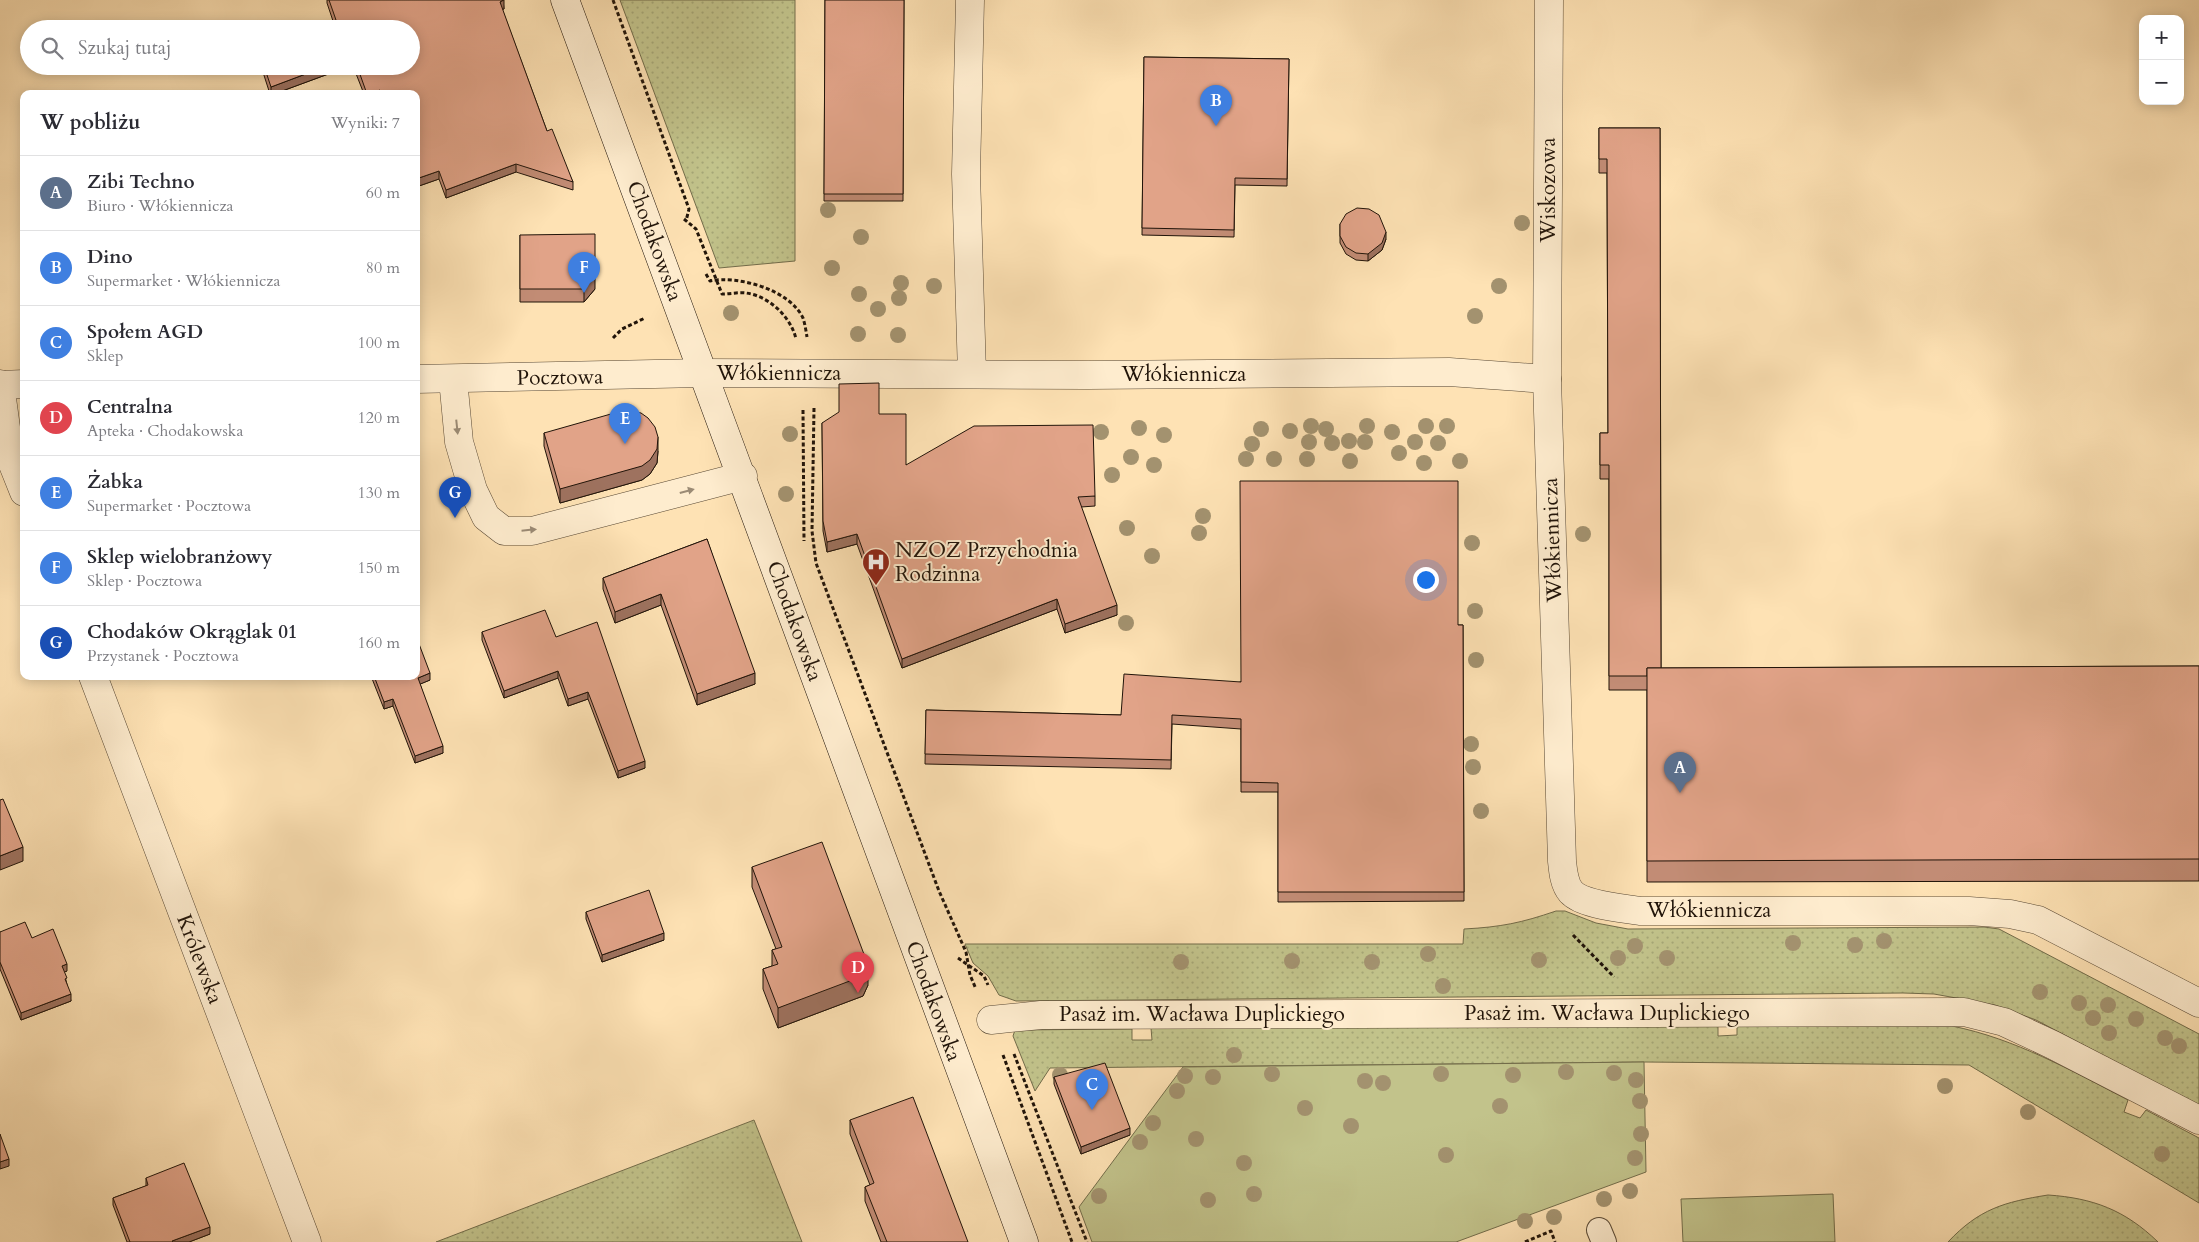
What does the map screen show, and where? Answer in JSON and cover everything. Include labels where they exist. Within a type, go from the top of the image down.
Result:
[{"type":"street","name":"Chodakowska","points":[[565,0],[1024,1242]]},
{"type":"street","points":[[970,0],[966,174],[972,374]]},
{"type":"street","name":"Wiskozowa","points":[[1548,379],[1549,0]]},
{"type":"street","name":"Włókiennicza","points":[[703,373],[1449,372],[1548,379],[1562,862],[1565,880],[1571,892],[1588,901],[1640,911],[1969,911],[2010,914],[2038,920],[2199,1003]]},
{"type":"street","name":"Pocztowa","points":[[420,379],[703,373]]},
{"type":"street","points":[[453,378],[459,442],[473,490],[486,517],[504,531],[532,531],[742,476]]},
{"type":"street","points":[[20,384],[0,384],[10,456],[20,482]]},
{"type":"street","name":"Królewska","points":[[95,680],[308,1242]]},
{"type":"street","name":"Pasaż im. Wacława Duplickiego","points":[[996,1020],[1041,1015],[1964,1012],[2004,1022],[2199,1120]]},
{"type":"path","points":[[613,0],[689,209],[684,230]]},
{"type":"path","points":[[681,216],[696,229],[722,294]]},
{"type":"path","points":[[706,272],[710,281],[743,282],[762,286],[787,298],[803,319],[809,373],[812,531],[816,564],[939,891],[966,952],[970,975],[996,1020],[1087,1242]]},
{"type":"path","points":[[611,340],[622,329],[638,320],[722,294],[746,293],[761,297],[787,318],[809,373],[804,543]]},
{"type":"path","points":[[1572,934],[1628,990],[1630,1013]]},
{"type":"path","points":[[956,956],[984,976],[996,1020],[1072,1242]]},
{"type":"path","points":[[1525,1242],[1551,1232],[1555,1242]]},
{"type":"green space","points":[[620,0],[795,0],[795,261],[719,268]]},
{"type":"green space","points":[[1556,911],[1565,911],[1596,923],[1628,929],[1984,927],[1999,929],[2199,1034],[2199,1106],[2036,1020],[1995,1005],[1934,994],[1016,1001],[999,995],[988,976],[973,963],[965,944],[1463,944],[1464,929],[1511,924]]},
{"type":"green space","points":[[1718,1023],[1718,1036],[1737,1035],[1737,1024],[1952,1026],[2021,1047],[2128,1100],[2124,1112],[2140,1118],[2146,1110],[2199,1138],[2199,1203],[1969,1065],[1644,1062],[1050,1068],[1035,1091],[1013,1036],[1015,1030],[1132,1029],[1132,1040],[1152,1040],[1151,1028]]},
{"type":"green space","points":[[1644,1062],[1646,1172],[1456,1242],[1092,1242],[1079,1207],[1183,1067]]},
{"type":"green space","points":[[754,1120],[802,1242],[436,1242]]},
{"type":"green space","points":[[1833,1194],[1835,1242],[1683,1242],[1681,1199]]},
{"type":"green space","points":[[2048,1195],[2080,1199],[2108,1208],[2133,1222],[2158,1242],[1948,1242],[1982,1214],[2005,1204]]},
{"type":"building","points":[[329,0],[503,0],[500,2],[547,131],[552,129],[573,182],[516,164],[446,190],[439,171],[420,178],[420,90],[366,90],[360,75],[420,75],[420,20],[336,20]]},
{"type":"building","points":[[825,0],[904,0],[903,194],[824,194]]},
{"type":"building","points":[[1144,57],[1289,59],[1287,179],[1235,178],[1234,230],[1142,228]]},
{"type":"building","points":[[267,75],[303,75],[271,87]]},
{"type":"building","points":[[1599,128],[1660,128],[1661,668],[1647,668],[1647,676],[1609,676],[1609,465],[1600,465],[1600,433],[1608,433],[1607,159],[1599,159]]},
{"type":"building","points":[[1357,208],[1369,209],[1379,215],[1386,232],[1382,243],[1368,254],[1356,253],[1346,247],[1340,236],[1340,224],[1346,214]]},
{"type":"building","points":[[595,234],[595,275],[584,289],[520,289],[520,235]]},
{"type":"building","points":[[879,383],[879,414],[906,414],[906,465],[974,426],[1093,425],[1095,496],[1078,497],[1117,605],[1065,624],[1057,599],[902,659],[857,534],[827,542],[823,521],[822,423],[839,412],[839,384]]},
{"type":"building","points":[[625,410],[641,413],[655,427],[658,437],[657,449],[650,460],[642,466],[560,489],[544,433]]},
{"type":"building","points":[[1240,481],[1458,481],[1458,625],[1463,625],[1464,892],[1278,892],[1278,783],[1241,782],[1241,719],[1172,715],[1171,760],[925,754],[926,710],[1121,715],[1124,674],[1241,682]]},
{"type":"building","points":[[707,539],[755,673],[697,694],[661,594],[615,612],[603,578]]},
{"type":"building","points":[[545,610],[556,637],[597,622],[645,761],[618,771],[588,692],[568,699],[558,671],[504,691],[482,632]]},
{"type":"building","points":[[420,647],[430,673],[420,677]]},
{"type":"building","points":[[2199,666],[2199,859],[1647,861],[1647,668]]},
{"type":"building","points":[[376,680],[419,680],[443,746],[415,756],[393,699],[384,702]]},
{"type":"building","points":[[3,799],[23,847],[0,856],[0,800]]},
{"type":"building","points":[[822,842],[868,965],[863,976],[778,1008],[763,969],[778,964],[772,950],[782,947],[752,867]]},
{"type":"building","points":[[649,890],[664,933],[602,955],[586,912]]},
{"type":"building","points":[[25,922],[32,938],[53,929],[67,964],[62,966],[71,994],[21,1013],[0,962],[0,932]]},
{"type":"building","points":[[1105,1063],[1130,1128],[1081,1147],[1054,1077]]},
{"type":"building","points":[[913,1097],[968,1242],[887,1242],[865,1187],[874,1183],[850,1120]]},
{"type":"building","points":[[0,1134],[9,1159],[0,1162]]},
{"type":"building","points":[[184,1163],[210,1227],[173,1242],[130,1242],[113,1198],[148,1185],[146,1178]]},
{"type":"place","name":"Dino","points":[[1216,126]]},
{"type":"place","name":"Sklep wielobranżowy","points":[[584,293]]},
{"type":"place","name":"Żabka","points":[[625,444]]},
{"type":"place","name":"Chodaków Okrąglak 01","points":[[455,518]]},
{"type":"place","name":"NZOZ Przychodnia Rodzinna","points":[[876,586]]},
{"type":"place","name":"Zibi Techno","points":[[1680,793]]},
{"type":"place","name":"Centralna","points":[[858,993]]},
{"type":"place","name":"Społem AGD","points":[[1092,1110]]}]
